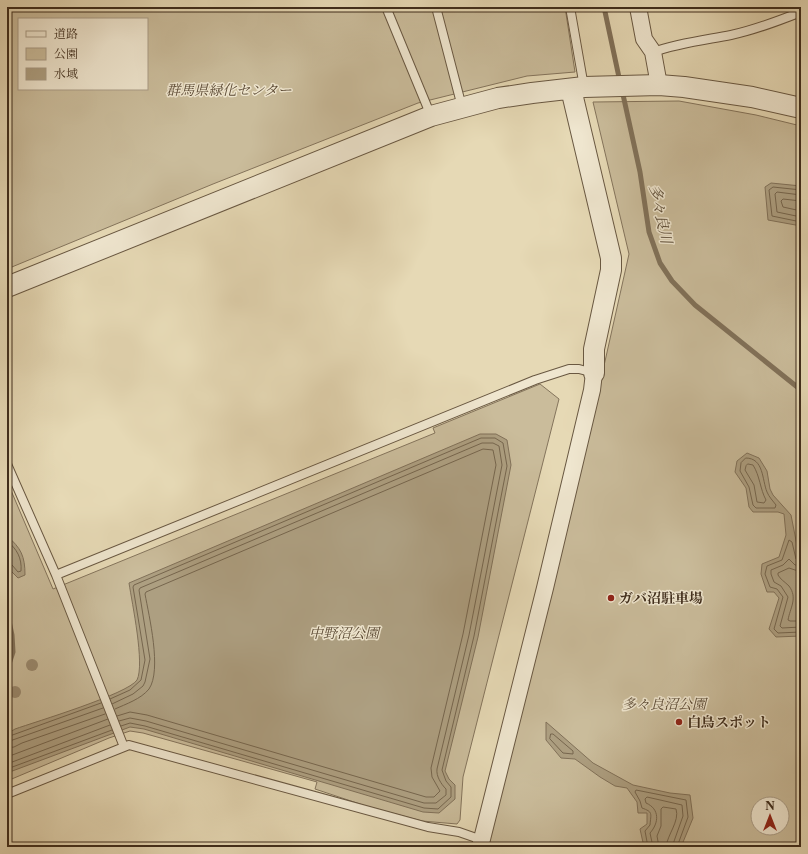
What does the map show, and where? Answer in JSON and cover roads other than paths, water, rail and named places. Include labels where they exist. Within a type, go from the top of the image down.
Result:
[{"type":"street","points":[[638,7],[644,39],[653,52],[654,85]]},
{"type":"street","points":[[7,287],[431,116],[498,98],[583,88],[654,85],[684,87],[752,97],[801,108]]},
{"type":"street","points":[[481,843],[545,588],[592,390],[594,349],[611,270],[611,258],[583,88]]},
{"type":"lane","points":[[386,7],[431,116]]},
{"type":"lane","points":[[436,7],[462,107]]},
{"type":"lane","points":[[570,7],[583,88]]},
{"type":"lane","points":[[653,52],[672,46],[733,34],[771,23],[801,12]]},
{"type":"lane","points":[[56,575],[535,380],[569,369],[579,369],[594,373]]},
{"type":"lane","points":[[8,469],[56,575],[124,747]]},
{"type":"lane","points":[[7,794],[129,744],[420,825],[459,832],[481,843]]},
{"type":"water","points":[[771,183],[801,186],[801,226],[768,220],[765,187]]},
{"type":"water","name":"中野沼公園","points":[[480,434],[496,434],[507,440],[511,465],[478,637],[445,771],[449,779],[455,785],[455,799],[439,813],[423,812],[144,729],[130,727],[7,773],[7,734],[15,729],[117,693],[130,686],[137,680],[140,661],[139,648],[129,583]]},
{"type":"water","points":[[747,453],[759,458],[767,471],[770,489],[773,495],[791,515],[801,566],[801,636],[776,637],[769,629],[779,598],[774,592],[767,592],[761,574],[762,564],[779,557],[786,535],[784,514],[778,512],[753,512],[749,507],[746,488],[735,472],[737,461]]},
{"type":"water","points":[[7,536],[16,544],[23,557],[25,575],[18,578],[7,568]]},
{"type":"water","points":[[546,722],[593,763],[633,785],[670,793],[690,795],[693,818],[681,847],[644,847],[640,829],[647,824],[647,813],[638,813],[637,802],[627,788],[615,786],[575,759],[561,758],[546,740]]},
{"type":"waterway","name":"多々良川","points":[[604,7],[620,82]]},
{"type":"waterway","name":"多々良川","points":[[622,90],[640,172],[649,232],[660,263],[672,281],[695,305],[801,390]]},
{"type":"waterway","points":[[7,612],[12,635],[13,652],[7,670]]},
{"type":"place","name":"ガバ沼駐車場","points":[[611,598]]},
{"type":"place","name":"白鳥スポット","points":[[679,722]]},
{"type":"park label","name":"群馬県緑化センター","points":[[229,90]]},
{"type":"park label","name":"多々良沼公園","points":[[664,704]]}]
